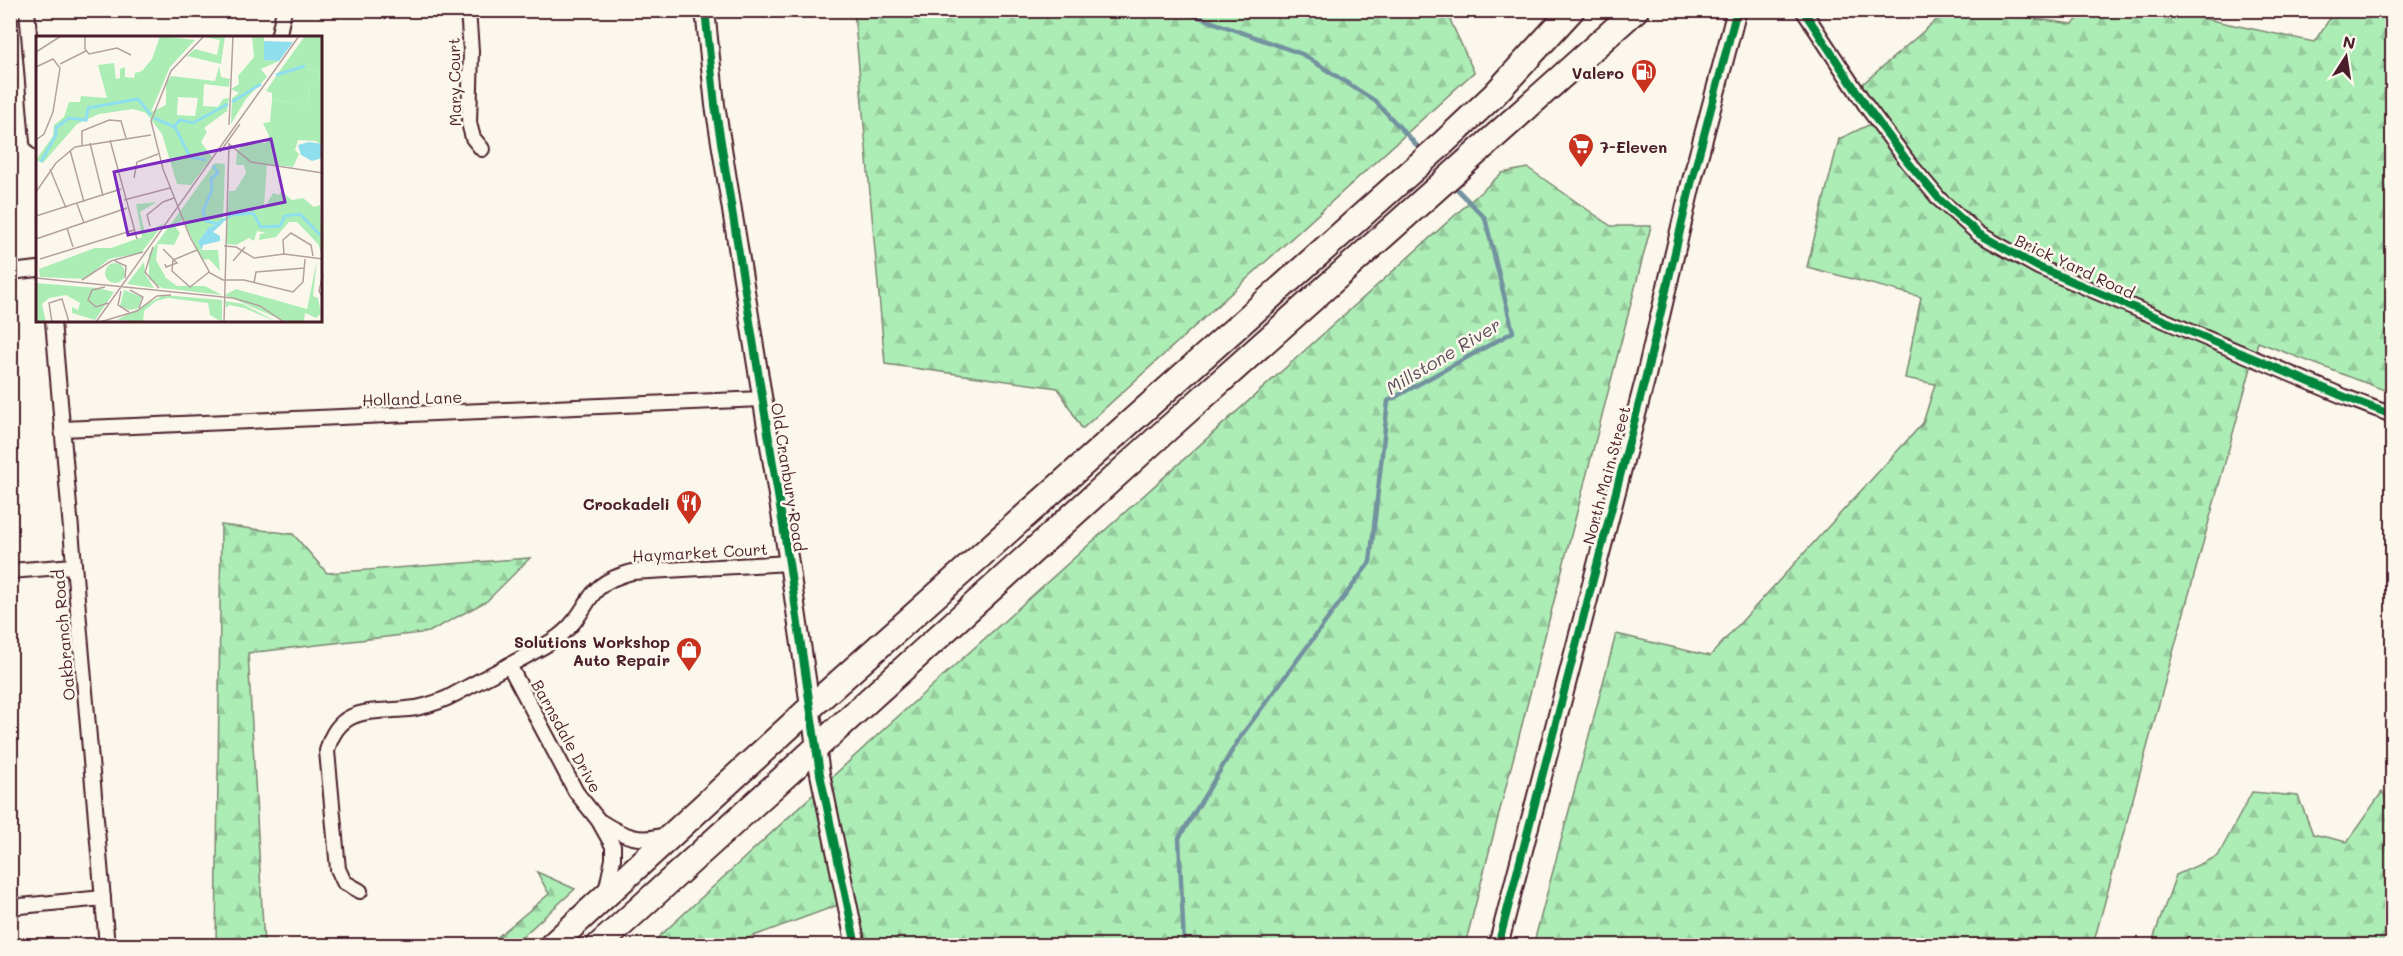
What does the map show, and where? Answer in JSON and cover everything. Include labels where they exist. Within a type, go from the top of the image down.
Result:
[{"type":"highway","points":[[551,945],[811,707],[1415,169],[1494,95],[1572,10]]},
{"type":"highway","points":[[598,945],[815,746],[1636,10]]},
{"type":"street","points":[[27,10],[36,118]]},
{"type":"street","points":[[278,36],[284,10]]},
{"type":"street","name":"Mary Court","points":[[468,10],[471,59],[469,123],[473,138],[482,149]]},
{"type":"street","name":"Old Cranbury Road","points":[[705,10],[715,105],[789,563],[815,746],[856,945]]},
{"type":"street","name":"North Main Street","points":[[1498,945],[1645,380],[1691,184],[1737,10]]},
{"type":"street","name":"Brick Yard Road","points":[[1803,10],[1908,162],[1940,200],[1979,234],[2038,267],[2392,415]]},
{"type":"street","points":[[10,273],[36,269]]},
{"type":"street","name":"Oakbranch Road","points":[[53,322],[107,945]]},
{"type":"street","name":"Holland Lane","points":[[62,429],[762,399]]},
{"type":"street","name":"Haymarket Court","points":[[360,891],[344,882],[338,869],[327,751],[336,728],[356,714],[416,708],[436,703],[509,665],[563,633],[572,624],[590,595],[601,584],[616,576],[632,572],[789,563]]},
{"type":"street","points":[[10,571],[74,566]]},
{"type":"street","name":"Barnsdale Drive","points":[[509,665],[576,792],[600,821],[613,846],[611,870],[604,896]]},
{"type":"street","name":"Barnsdale Drive","points":[[600,821],[621,835],[634,838],[657,838],[677,830]]},
{"type":"street","points":[[10,907],[103,898]]},
{"type":"green space","points":[[854,11],[1446,11],[1474,72],[1082,429],[1058,388],[885,364]]},
{"type":"green space","points":[[1947,11],[2018,11],[2024,17],[2072,24],[2089,11],[2168,11],[2314,42],[2335,11],[2392,11],[2392,393],[2258,342],[2093,945],[1533,946],[1616,634],[1710,656],[1923,423],[1935,384],[1905,378],[1921,297],[1807,267],[1839,139],[1879,120],[1858,88]]},
{"type":"green space","points":[[1528,168],[1611,226],[1651,226],[1465,945],[863,945],[852,900],[729,945],[649,946],[884,729],[1502,173]]},
{"type":"green space","points":[[221,525],[293,534],[327,573],[530,558],[487,601],[429,632],[248,653],[264,945],[216,945]]},
{"type":"green space","points":[[2252,792],[2298,796],[2313,834],[2347,842],[2382,792],[2392,806],[2392,945],[2151,945],[2176,875],[2218,856]]},
{"type":"green space","points":[[537,872],[575,889],[513,945],[488,945],[549,894]]},
{"type":"waterway","name":"Millstone River","points":[[1179,10],[1302,54],[1375,101],[1422,151]]},
{"type":"waterway","name":"Millstone River","points":[[1184,946],[1179,838],[1241,736],[1370,562],[1388,401],[1513,332],[1485,218],[1452,184]]},
{"type":"cycle path","points":[[705,10],[715,105],[789,563],[820,774],[856,946]]},
{"type":"cycle path","points":[[1498,946],[1645,380],[1691,184],[1737,10]]},
{"type":"cycle path","points":[[1803,10],[1867,107],[1908,162],[1940,200],[1979,234],[2038,267],[2392,415]]},
{"type":"place","name":"Valero","points":[[1644,95]]},
{"type":"place","name":"7-Eleven","points":[[1581,169]]},
{"type":"place","name":"Crockadeli","points":[[689,526]]},
{"type":"place","name":"Solutions Workshop Auto Repair","points":[[689,673]]}]
